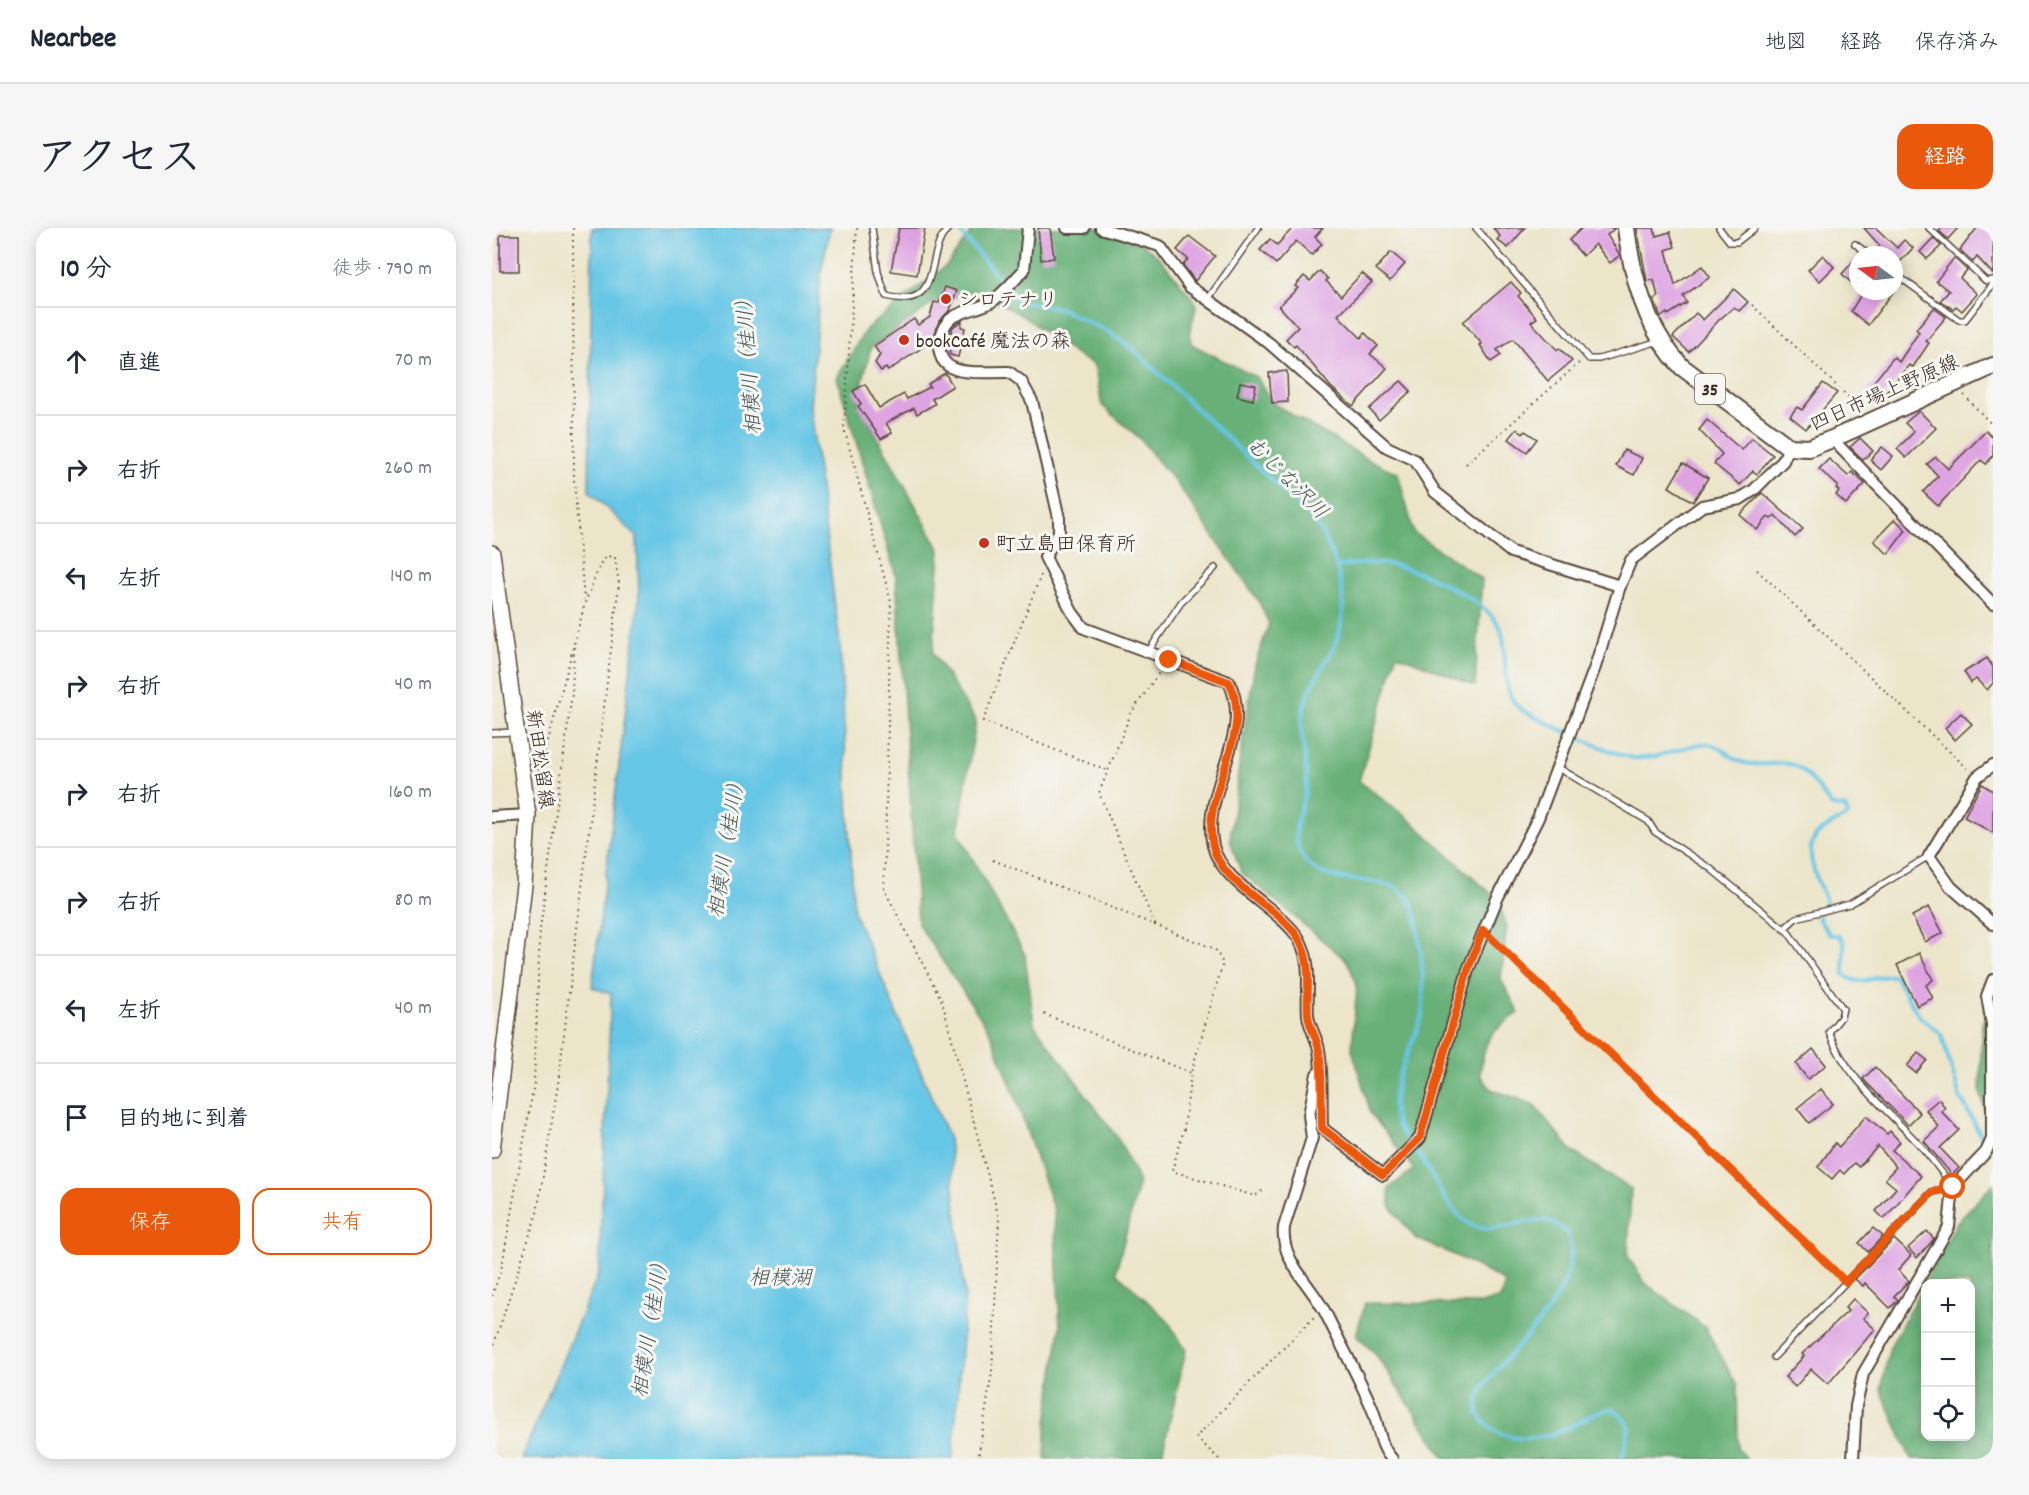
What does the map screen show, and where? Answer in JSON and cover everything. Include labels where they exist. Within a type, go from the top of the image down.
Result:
[{"type":"main road","name":"35","points":[[1626,228],[1638,285],[1661,340],[1682,367],[1789,447]]},
{"type":"main road","name":"四日市場上野原線","points":[[1789,447],[1809,448],[1832,440],[1993,366]]},
{"type":"main road","name":"新田松留線","points":[[492,553],[527,792],[528,815],[524,885],[492,1150]]},
{"type":"street","points":[[1028,228],[1024,270],[991,302],[951,318],[943,329],[940,344],[942,358],[952,368],[966,374],[1009,372],[1021,381],[1032,401],[1059,518],[1059,532],[1044,557],[1072,612],[1084,628],[1229,682],[1234,693],[1237,715],[1211,826],[1213,847],[1220,861],[1235,879],[1298,938],[1307,962],[1308,1017],[1319,1050],[1322,1128],[1383,1175],[1420,1138],[1468,970],[1483,930],[1538,818],[1595,667],[1620,586],[1631,560],[1702,506],[1740,499],[1754,490],[1783,461],[1789,447]]},
{"type":"street","points":[[1067,228],[1084,228]]},
{"type":"street","points":[[1101,228],[1160,246],[1190,287],[1269,343],[1387,447],[1415,460],[1435,492],[1511,552],[1620,586]]},
{"type":"street","points":[[1832,440],[1993,604]]},
{"type":"street","points":[[1993,765],[1977,777],[1929,856],[1951,886],[1993,924]]},
{"type":"street","points":[[492,817],[528,815]]},
{"type":"street","points":[[1853,1459],[1856,1406],[1863,1374],[1949,1227],[1953,1187],[1986,1152],[1992,1139],[1992,1025],[1987,996],[1993,980]]},
{"type":"street","points":[[1319,1069],[1313,1081],[1309,1114],[1312,1138],[1284,1227],[1282,1242],[1295,1268],[1323,1308],[1372,1410],[1385,1452],[1392,1459]]},
{"type":"lane","points":[[872,228],[878,272],[886,296],[903,301],[921,293],[934,270],[941,235],[949,228]]},
{"type":"lane","points":[[1208,299],[1258,228]]},
{"type":"lane","points":[[1476,228],[1589,359],[1599,359],[1661,340]]},
{"type":"lane","points":[[1719,228],[1730,242],[1737,243],[1755,228]]},
{"type":"lane","points":[[1903,280],[1959,320],[1965,320],[1993,282],[1986,281],[1929,228]]},
{"type":"lane","points":[[1148,652],[1175,610],[1215,568]]},
{"type":"lane","points":[[492,732],[517,732]]},
{"type":"lane","points":[[1557,767],[1648,821],[1655,832],[1711,869],[1784,929],[1843,1009],[1841,1017],[1829,1032],[1838,1054],[1863,1088],[1917,1142],[1953,1187],[1932,1192],[1774,1357]]},
{"type":"lane","points":[[1784,929],[1796,918],[1850,904],[1929,856]]},
{"type":"path","points":[[573,228],[574,480],[585,603]]},
{"type":"path","points":[[857,228],[844,428],[891,602],[884,889],[942,1001],[999,1218],[992,1372],[978,1459]]},
{"type":"path","points":[[1752,305],[1872,421]]},
{"type":"path","points":[[1466,464],[1586,356]]},
{"type":"path","points":[[1953,385],[1993,426]]},
{"type":"path","points":[[492,1350],[537,1213],[558,1084],[619,584],[615,558],[608,556],[602,560],[585,603],[543,760],[527,792]]},
{"type":"path","points":[[1047,561],[983,721],[1108,771]]},
{"type":"path","points":[[1757,570],[1977,777]]},
{"type":"path","points":[[492,1296],[502,1266],[534,1083],[540,929],[573,694],[574,640]]},
{"type":"path","points":[[1155,925],[1099,793],[1131,713],[1169,660]]},
{"type":"path","points":[[993,860],[1215,949],[1223,963],[1191,1073],[1184,1129],[1172,1171],[1255,1196],[1265,1189]]},
{"type":"path","points":[[1483,930],[1846,1282]]},
{"type":"path","points":[[1044,1014],[1191,1073]]},
{"type":"path","points":[[1219,1459],[1196,1437],[1323,1308]]},
{"type":"green space","points":[[974,228],[1122,228],[1160,258],[1197,304],[1190,331],[1191,344],[1258,378],[1272,403],[1371,461],[1398,473],[1414,533],[1482,579],[1475,686],[1397,654],[1359,781],[1410,820],[1497,899],[1507,926],[1501,979],[1519,1013],[1494,1032],[1490,1038],[1486,1045],[1480,1075],[1491,1089],[1533,1104],[1573,1152],[1631,1189],[1628,1257],[1646,1284],[1705,1327],[1737,1385],[1738,1448],[1747,1459],[1445,1459],[1375,1353],[1356,1336],[1365,1303],[1481,1304],[1501,1298],[1505,1282],[1465,1260],[1415,1238],[1390,1206],[1389,1188],[1414,1169],[1371,1114],[1352,1049],[1357,984],[1347,961],[1241,872],[1230,840],[1255,665],[1269,624],[1258,600],[1177,484],[1140,439],[1102,405],[1094,365],[1079,357],[1023,316],[977,291],[935,302],[871,347],[858,402],[940,550],[933,653],[976,721],[958,832],[1025,955],[1034,1024],[1119,1140],[1139,1182],[1116,1272],[1167,1320],[1186,1350],[1161,1459],[1045,1459],[1046,1430],[1060,1328],[1054,1211],[1014,1093],[990,1032],[918,924],[896,577],[837,377],[866,329],[948,264]]},
{"type":"green space","points":[[1991,1007],[1993,1137],[1980,1092],[1982,1023]]},
{"type":"green space","points":[[1993,1184],[1993,1459],[1911,1459],[1881,1390],[1890,1347],[1921,1289],[1921,1441],[1975,1441],[1975,1279],[1926,1279],[1957,1222]]},
{"type":"water","name":"相模湖","points":[[592,228],[830,228],[821,272],[810,408],[840,645],[854,912],[949,1139],[965,1297],[953,1459],[521,1459],[599,1273],[611,994],[592,987],[639,600],[637,537],[589,491]]},
{"type":"building","points":[[899,228],[925,228],[917,275],[891,271]]},
{"type":"building","points":[[1038,228],[1050,228],[1054,258],[1041,260]]},
{"type":"building","points":[[1293,228],[1323,228],[1315,237],[1322,244],[1312,255],[1296,241],[1276,264],[1260,250],[1270,239],[1277,245]]},
{"type":"building","points":[[1493,228],[1525,228],[1508,248],[1497,240],[1500,236]]},
{"type":"building","points":[[1582,228],[1615,228],[1607,235],[1620,255],[1610,263],[1595,244],[1583,256],[1569,240]]},
{"type":"building","points":[[1637,228],[1654,228],[1656,236],[1670,232],[1675,247],[1666,250],[1675,285],[1702,266],[1710,277],[1683,296],[1687,303],[1668,315],[1667,313],[1661,317],[1654,300],[1658,297],[1654,280],[1647,281]]},
{"type":"building","points":[[1864,228],[1876,228],[1895,246],[1880,246]]},
{"type":"building","points":[[1942,228],[1958,228],[1948,239],[1939,231]]},
{"type":"building","points":[[1977,228],[1989,228],[1993,232],[1993,274],[1977,257],[1973,262],[1960,250]]},
{"type":"building","points":[[500,235],[519,235],[519,271],[500,271]]},
{"type":"building","points":[[1189,236],[1215,256],[1195,281],[1183,265],[1188,259],[1177,250]]},
{"type":"building","points":[[1933,238],[1941,246],[1927,259],[1920,252]]},
{"type":"building","points":[[1904,240],[1913,248],[1903,259],[1903,246],[1899,246]]},
{"type":"building","points":[[1391,252],[1405,264],[1390,281],[1376,269]]},
{"type":"building","points":[[1823,255],[1834,267],[1820,281],[1808,270]]},
{"type":"building","points":[[1954,258],[1967,270],[1960,278],[1977,294],[1962,311],[1956,306],[1953,309],[1940,301],[1949,291],[1936,281]]},
{"type":"building","points":[[1849,266],[1849,281],[1842,274]]},
{"type":"building","points":[[1320,271],[1328,279],[1326,281],[1341,296],[1362,273],[1372,282],[1338,315],[1361,338],[1365,333],[1378,346],[1370,354],[1387,368],[1353,406],[1331,387],[1296,345],[1294,347],[1286,339],[1298,327],[1279,306],[1298,288],[1295,286],[1304,276],[1310,281]]},
{"type":"building","points":[[1511,282],[1521,293],[1518,296],[1537,318],[1531,322],[1557,350],[1559,348],[1572,361],[1548,381],[1513,339],[1497,350],[1501,355],[1491,362],[1480,345],[1482,344],[1463,322]]},
{"type":"building","points":[[945,287],[957,291],[950,310],[939,321],[933,340],[888,371],[886,368],[881,371],[875,363],[880,355],[874,346],[914,319],[918,325],[930,317],[934,302],[939,303]]},
{"type":"building","points":[[1734,289],[1748,302],[1739,311],[1734,307],[1689,352],[1673,337],[1696,313],[1703,320]]},
{"type":"building","points":[[1858,300],[1887,300],[1868,325],[1851,311]]},
{"type":"building","points":[[1934,308],[1946,317],[1926,341],[1929,343],[1913,367],[1909,365],[1880,400],[1867,390],[1894,357],[1899,362],[1919,332],[1916,329]]},
{"type":"building","points":[[962,321],[961,327],[965,328],[958,357],[950,355],[948,342],[953,327]]},
{"type":"building","points":[[1287,371],[1288,402],[1272,403],[1269,373]]},
{"type":"building","points":[[945,373],[953,386],[932,399],[935,404],[917,414],[914,408],[886,423],[892,433],[881,439],[858,406],[861,404],[853,391],[865,384],[879,408],[904,394],[907,399],[930,387],[928,384]]},
{"type":"building","points":[[1401,381],[1411,391],[1379,420],[1369,409]]},
{"type":"building","points":[[1240,382],[1256,385],[1253,400],[1237,396]]},
{"type":"building","points":[[1823,383],[1837,393],[1806,429],[1790,416],[1797,407],[1802,410]]},
{"type":"building","points":[[1919,411],[1936,428],[1906,458],[1897,449],[1914,432],[1905,423]]},
{"type":"building","points":[[1707,420],[1742,450],[1752,438],[1773,455],[1757,474],[1753,471],[1740,485],[1714,464],[1722,454],[1699,430]]},
{"type":"building","points":[[1517,429],[1537,439],[1527,452],[1509,439]]},
{"type":"building","points":[[1986,431],[1993,438],[1993,456],[1986,464],[1981,460],[1938,506],[1923,492],[1938,476],[1927,464],[1936,457],[1948,469]]},
{"type":"building","points":[[1860,438],[1873,451],[1863,460],[1850,447]]},
{"type":"building","points":[[1882,447],[1893,456],[1881,470],[1870,460]]},
{"type":"building","points":[[1624,450],[1642,458],[1634,475],[1616,466]]},
{"type":"building","points":[[1829,459],[1848,476],[1852,472],[1865,484],[1846,504],[1836,495],[1839,491],[1836,488],[1838,486],[1819,469]]},
{"type":"building","points":[[1683,463],[1708,478],[1693,502],[1669,487]]},
{"type":"building","points":[[1762,493],[1803,529],[1795,537],[1775,515],[1771,519],[1768,517],[1757,530],[1740,515]]},
{"type":"building","points":[[1895,519],[1906,530],[1888,554],[1874,541]]},
{"type":"building","points":[[1987,658],[1993,667],[1993,683],[1987,690],[1976,679],[1971,683],[1964,672]]},
{"type":"building","points":[[1961,713],[1972,724],[1955,740],[1945,728]]},
{"type":"building","points":[[1982,784],[1993,791],[1993,833],[1964,817]]},
{"type":"building","points":[[1929,907],[1943,933],[1925,942],[1912,916]]},
{"type":"building","points":[[1919,953],[1933,980],[1926,985],[1933,998],[1917,1006],[1897,965]]},
{"type":"building","points":[[1813,1049],[1826,1065],[1808,1079],[1796,1064]]},
{"type":"building","points":[[1918,1053],[1927,1060],[1916,1073],[1907,1066]]},
{"type":"building","points":[[1875,1067],[1920,1113],[1908,1125],[1863,1079]]},
{"type":"building","points":[[1821,1089],[1833,1104],[1809,1123],[1797,1108]]},
{"type":"building","points":[[1939,1099],[1945,1108],[1941,1111],[1959,1130],[1940,1148],[1959,1168],[1952,1175],[1924,1141],[1939,1127],[1926,1110]]},
{"type":"building","points":[[1866,1116],[1887,1134],[1890,1131],[1900,1142],[1892,1150],[1921,1176],[1884,1219],[1876,1211],[1896,1188],[1885,1179],[1896,1167],[1878,1146],[1859,1167],[1854,1163],[1844,1174],[1840,1170],[1832,1179],[1818,1167],[1835,1143],[1839,1147]]},
{"type":"building","points":[[1873,1228],[1883,1236],[1868,1252],[1859,1243]]},
{"type":"building","points":[[1927,1231],[1934,1239],[1917,1258],[1908,1248]]},
{"type":"building","points":[[1894,1239],[1911,1255],[1898,1270],[1909,1281],[1894,1296],[1898,1300],[1890,1308],[1865,1283],[1863,1286],[1855,1279]]},
{"type":"building","points":[[1853,1299],[1868,1313],[1863,1318],[1875,1329],[1828,1384],[1811,1369],[1795,1387],[1785,1377],[1804,1356],[1802,1354],[1848,1311],[1845,1308]]},
{"type":"waterway","name":"むじな沢川","points":[[957,228],[1018,301],[1059,308],[1110,333],[1133,349],[1314,520],[1323,535],[1337,566],[1341,582],[1342,616],[1333,649],[1310,690],[1302,717],[1307,778],[1296,837],[1303,857],[1315,870],[1331,876],[1386,884],[1401,891],[1412,904],[1421,960],[1423,1008],[1397,1083],[1394,1109],[1396,1121],[1402,1132],[1422,1159],[1448,1202],[1465,1221],[1474,1226],[1493,1228],[1543,1220],[1553,1223],[1568,1233],[1571,1254],[1567,1275],[1558,1295],[1530,1333],[1485,1384],[1478,1399],[1478,1413],[1497,1432],[1509,1437],[1535,1438],[1562,1431],[1596,1413],[1612,1409],[1620,1414],[1629,1426],[1622,1459]]},
{"type":"waterway","points":[[1338,566],[1390,564],[1439,581],[1482,607],[1493,618],[1503,636],[1505,670],[1509,693],[1514,703],[1522,710],[1561,729],[1596,745],[1635,758],[1652,757],[1707,744],[1718,747],[1737,760],[1750,764],[1793,765],[1808,776],[1832,806],[1845,807],[1848,815],[1823,830],[1812,845],[1812,864],[1826,901],[1818,918],[1830,935],[1838,935],[1844,942],[1844,974],[1856,981],[1895,976],[1919,1016],[1941,1034],[1960,1097],[1984,1141],[1990,1144]]},
{"type":"place","name":"シロテナリ","points":[[946,299]]},
{"type":"place","name":"bookCafé 魔法の森","points":[[904,340]]},
{"type":"place","name":"町立島田保育所","points":[[984,543]]},
{"type":"route","points":[[1169,660],[1229,682],[1234,693],[1237,715],[1211,826],[1213,847],[1220,861],[1235,879],[1298,938],[1307,962],[1310,992],[1308,1017],[1319,1050],[1322,1128],[1338,1143],[1383,1175],[1420,1138],[1468,970],[1483,930],[1846,1282],[1932,1192],[1953,1187]]},
{"type":"water label","name":"相模川（桂川）","points":[[748,362]]},
{"type":"water label","name":"相模川（桂川）","points":[[726,845]]},
{"type":"water label","name":"相模川（桂川）","points":[[650,1325]]}]
